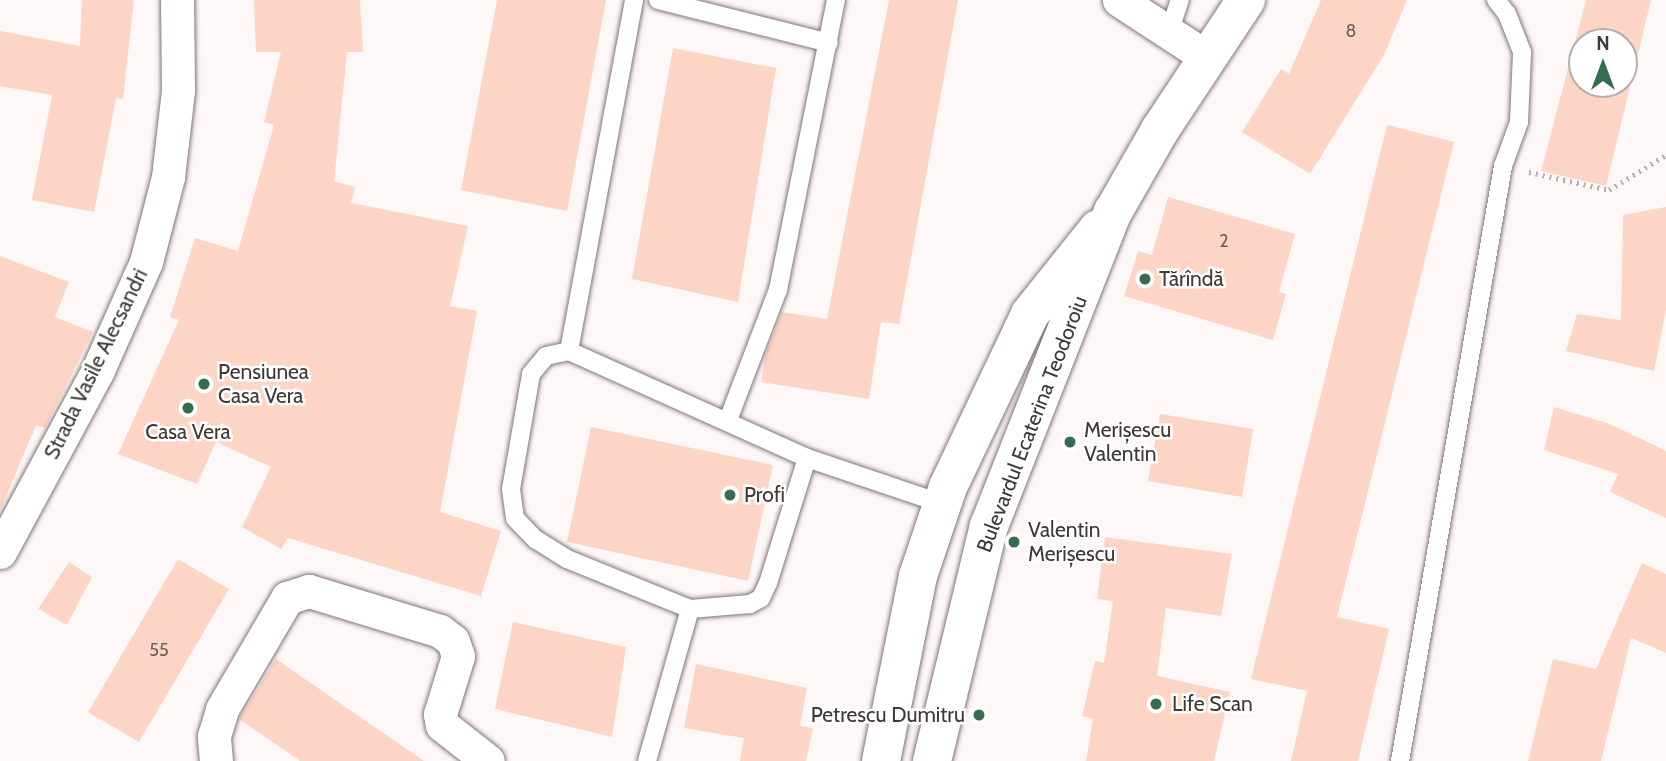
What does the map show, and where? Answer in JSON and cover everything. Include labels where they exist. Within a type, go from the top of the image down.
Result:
[{"type":"main road","name":"Bulevardul Ecaterina Teodoroiu","points":[[881,761],[918,576],[973,429],[1030,314],[1063,268],[1113,212],[1246,0]]},
{"type":"main road","name":"Bulevardul Ecaterina Teodoroiu","points":[[932,761],[989,526],[1113,212]]},
{"type":"street","name":"Strada Vasile Alecsandri","points":[[0,552],[97,372],[146,262],[169,177],[178,91],[177,0]]},
{"type":"street","points":[[1119,0],[1208,58]]},
{"type":"street","points":[[216,761],[214,736],[222,709],[288,598],[309,591],[440,631],[453,641],[458,656],[440,714],[442,725],[488,761]]},
{"type":"lane","points":[[569,351],[634,0]]},
{"type":"lane","points":[[658,0],[829,43]]},
{"type":"lane","points":[[727,420],[778,290],[836,0]]},
{"type":"lane","points":[[1169,33],[1180,0]]},
{"type":"lane","points":[[1400,761],[1503,166],[1519,122],[1522,52],[1507,14],[1496,0]]},
{"type":"lane","points":[[807,458],[761,598],[750,604],[690,609],[568,559],[536,540],[515,518],[511,489],[531,374],[546,356],[569,351],[807,458],[943,504]]},
{"type":"lane","points":[[647,761],[690,609]]},
{"type":"path","points":[[1503,166],[1609,190],[1666,155]]},
{"type":"building","points":[[82,0],[134,0],[123,99],[116,98],[94,212],[32,200],[52,95],[0,86],[0,31],[80,46]]},
{"type":"building","points":[[254,0],[360,0],[363,52],[347,52],[334,181],[355,187],[351,203],[468,226],[450,306],[477,311],[440,512],[501,531],[481,596],[288,538],[281,549],[242,527],[271,467],[216,442],[197,484],[118,454],[179,320],[170,317],[195,238],[238,251],[274,125],[264,122],[281,52],[256,52]]},
{"type":"building","points":[[497,0],[606,0],[567,211],[461,190]]},
{"type":"building","points":[[889,0],[958,0],[899,324],[881,322],[869,399],[761,382],[765,356],[782,312],[827,319]]},
{"type":"building","points":[[1321,0],[1407,0],[1384,55],[1310,174],[1242,132],[1281,69],[1289,74]]},
{"type":"building","points":[[1586,0],[1651,0],[1638,54],[1638,28],[1579,28]]},
{"type":"building","points":[[673,48],[776,68],[738,302],[632,279]]},
{"type":"building","points":[[1568,68],[1568,98],[1627,98],[1606,186],[1541,171]]},
{"type":"building","points":[[1387,125],[1454,142],[1337,617],[1389,629],[1358,761],[1291,761],[1307,691],[1251,679]]},
{"type":"building","points":[[1168,197],[1295,234],[1279,292],[1286,294],[1273,340],[1124,296],[1138,251],[1152,255]]},
{"type":"building","points":[[1666,207],[1666,310],[1654,371],[1566,351],[1577,314],[1621,320],[1623,215]]},
{"type":"building","points":[[0,256],[69,282],[55,317],[93,332],[45,428],[36,425],[0,511]]},
{"type":"building","points":[[1554,407],[1610,424],[1666,451],[1666,518],[1610,492],[1618,474],[1544,450]]},
{"type":"building","points":[[1160,414],[1253,429],[1242,497],[1148,481]]},
{"type":"building","points":[[591,427],[773,465],[748,581],[567,542]]},
{"type":"building","points":[[1105,537],[1232,554],[1221,616],[1166,608],[1157,676],[1230,692],[1214,761],[1086,761],[1093,719],[1082,716],[1095,661],[1104,663],[1113,601],[1097,599]]},
{"type":"building","points":[[178,559],[229,589],[139,742],[88,712]]},
{"type":"building","points":[[69,562],[92,577],[67,625],[38,609]]},
{"type":"building","points":[[1642,563],[1666,574],[1666,653],[1631,638],[1601,761],[1528,761],[1553,659],[1596,669]]},
{"type":"building","points":[[513,622],[626,647],[612,737],[495,709]]},
{"type":"building","points":[[276,659],[424,761],[300,761],[239,719]]},
{"type":"building","points":[[696,664],[807,688],[800,726],[813,728],[806,761],[740,761],[744,738],[684,728]]},
{"type":"place","name":"Tărîndă","points":[[1145,279]]},
{"type":"place","name":"Pensiunea Casa Vera","points":[[204,384]]},
{"type":"place","name":"Casa Vera","points":[[188,408]]},
{"type":"place","name":"Merișescu Valentin","points":[[1070,442]]},
{"type":"place","name":"Profi","points":[[730,495]]},
{"type":"place","name":"Valentin Merișescu","points":[[1014,542]]},
{"type":"place","name":"Life Scan","points":[[1156,704]]},
{"type":"place","name":"Petrescu Dumitru","points":[[979,715]]}]
